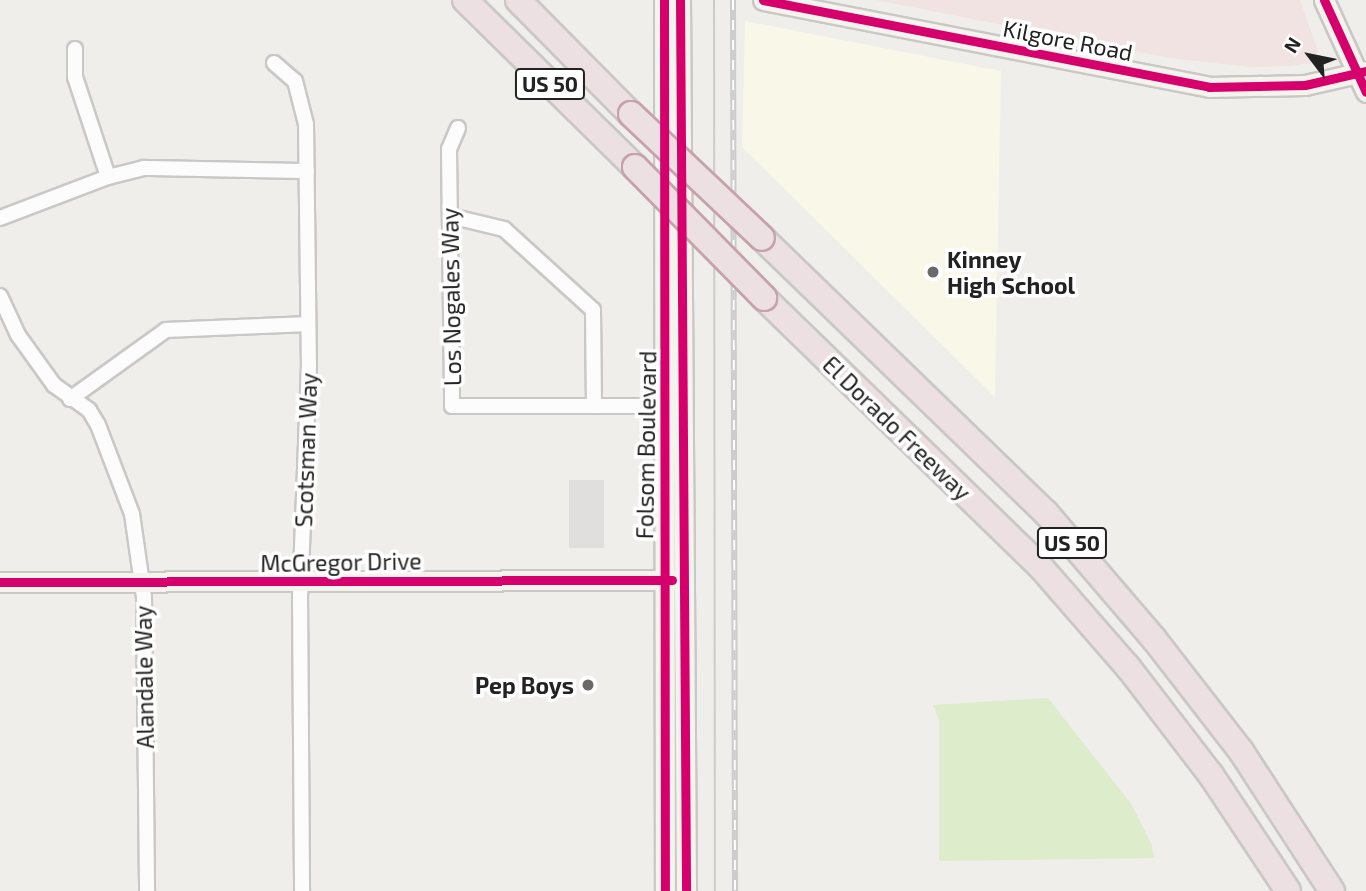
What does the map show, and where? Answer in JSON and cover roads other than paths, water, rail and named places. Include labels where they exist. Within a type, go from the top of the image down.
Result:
[{"type":"highway","name":"El Dorado Freeway","points":[[465,0],[1065,595],[1128,667],[1211,775],[1288,891]]},
{"type":"highway","name":"El Dorado Freeway","points":[[518,0],[631,114],[1046,513],[1154,639],[1241,751],[1332,891]]},
{"type":"main road","name":"Folsom Boulevard","points":[[664,0],[674,406],[683,580],[686,891]]},
{"type":"main road","name":"Folsom Boulevard","points":[[666,891],[663,580],[674,406],[680,0]]},
{"type":"main road","name":"Kilgore Road","points":[[763,0],[1209,87],[1305,85],[1361,72]]},
{"type":"main road","points":[[1324,0],[1361,72],[1366,92]]},
{"type":"main road","name":"McGregor Drive","points":[[0,582],[683,580]]},
{"type":"street","points":[[75,50],[75,77],[108,177]]},
{"type":"street","name":"Scotsman Way","points":[[274,63],[290,74],[301,99],[307,171],[308,324],[300,582],[302,891]]},
{"type":"street","name":"Los Nogales Way","points":[[458,128],[449,149],[452,406],[674,406]]},
{"type":"street","points":[[0,218],[108,177],[144,168],[189,165],[307,171]]},
{"type":"street","points":[[450,216],[504,229],[593,310],[594,406]]},
{"type":"street","name":"Alandale Way","points":[[0,296],[18,335],[54,386],[89,410],[110,448],[132,514],[143,582],[147,891]]},
{"type":"street","points":[[70,399],[166,330],[308,324]]},
{"type":"tram line","points":[[714,0],[715,891]]},
{"type":"railway","points":[[733,0],[735,891]]},
{"type":"place","name":"Kinney High School","points":[[933,272]]},
{"type":"place","name":"Pep Boys","points":[[588,685]]}]
